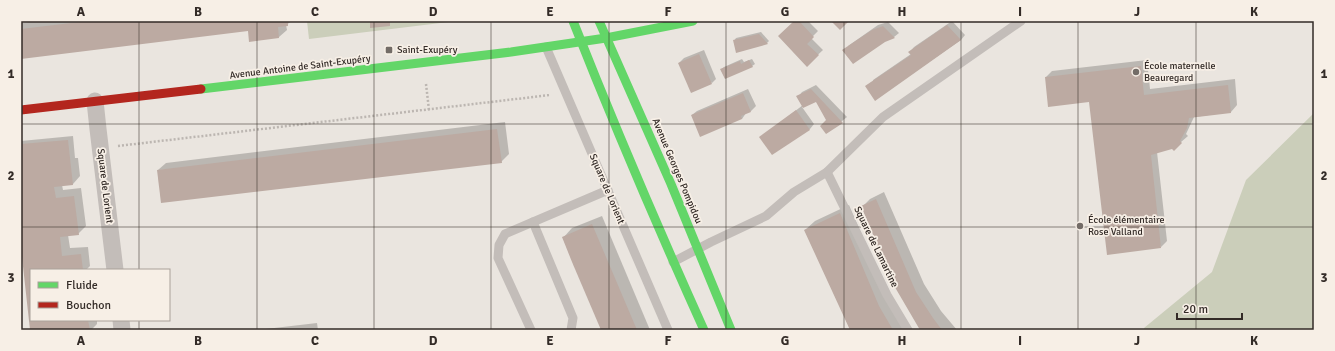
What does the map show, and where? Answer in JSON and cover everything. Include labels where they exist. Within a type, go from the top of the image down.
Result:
[{"type":"main road","points":[[573,21],[604,100],[673,262],[704,330]]},
{"type":"main road","name":"Avenue Georges Pompidou","points":[[599,21],[671,184],[731,330]]},
{"type":"main road","name":"Avenue Antoine de Saint-Exupéry","points":[[21,110],[374,69],[546,47],[606,38],[693,21]]},
{"type":"main road","points":[[581,41],[603,70]]},
{"type":"main road","points":[[655,174],[671,184]]},
{"type":"street","name":"Square de Lorient","points":[[95,101],[115,269]]},
{"type":"lane","points":[[673,262],[766,216],[794,192],[827,172],[883,117],[1021,21]]},
{"type":"lane","name":"Square de Lorient","points":[[546,47],[668,330]]},
{"type":"lane","name":"Square de Lamartine","points":[[827,172],[887,295],[908,330]]},
{"type":"lane","points":[[531,330],[498,258],[499,245],[505,234],[608,190]]},
{"type":"lane","points":[[533,222],[573,318],[570,330]]},
{"type":"path","points":[[100,148],[565,93]]},
{"type":"green space","points":[[307,21],[457,21],[309,39]]},
{"type":"green space","points":[[1314,113],[1314,330],[1144,330],[1144,328],[1212,272],[1246,180]]},
{"type":"building","points":[[88,21],[288,21],[288,26],[278,27],[279,38],[249,42],[248,31],[21,59],[21,29]]},
{"type":"building","points":[[370,21],[390,21],[390,26],[370,28]]},
{"type":"building","points":[[794,21],[799,21],[814,37],[807,44],[819,55],[807,67],[778,36]]},
{"type":"building","points":[[831,21],[849,21],[840,30]]},
{"type":"building","points":[[947,25],[961,40],[875,101],[865,86],[911,55],[908,52]]},
{"type":"building","points":[[883,26],[895,38],[885,42],[853,64],[842,50],[872,30]]},
{"type":"building","points":[[759,34],[768,44],[736,53],[733,40]]},
{"type":"building","points":[[699,54],[712,84],[691,93],[678,63]]},
{"type":"building","points":[[749,60],[753,67],[725,79],[720,69],[740,61],[741,64]]},
{"type":"building","points":[[1141,66],[1144,95],[1228,85],[1231,113],[1189,118],[1187,128],[1180,141],[1182,143],[1174,151],[1172,149],[1151,155],[1161,248],[1107,255],[1089,102],[1048,107],[1045,77]]},
{"type":"building","points":[[811,89],[843,123],[826,134],[820,126],[826,120],[816,102],[803,108],[796,96]]},
{"type":"building","points":[[743,93],[751,112],[741,116],[742,119],[700,137],[691,115]]},
{"type":"building","points":[[796,110],[810,130],[772,155],[759,137]]},
{"type":"building","points":[[497,129],[502,163],[161,203],[157,170]]},
{"type":"building","points":[[68,140],[73,185],[54,187],[56,198],[74,196],[79,235],[60,237],[62,256],[81,254],[83,269],[30,269],[30,321],[88,321],[90,330],[30,330],[21,248],[21,144]]},
{"type":"building","points":[[876,199],[916,292],[942,330],[920,330],[896,289],[861,206]]},
{"type":"building","points":[[840,213],[879,306],[893,330],[850,330],[804,230]]},
{"type":"building","points":[[592,224],[637,330],[601,330],[572,262],[562,237]]},
{"type":"traffic: fast","points":[[573,21],[604,99],[704,330]]},
{"type":"traffic: fast","points":[[599,21],[671,184],[731,330]]},
{"type":"traffic: fast","points":[[201,89],[511,52],[606,38],[693,21]]},
{"type":"traffic: jam","points":[[21,110],[201,89]]},
{"type":"place","name":"Saint-Exupéry","points":[[389,50]]},
{"type":"place","name":"École maternelle Beauregard","points":[[1136,72]]},
{"type":"place","name":"École élémentaire Rose Valland","points":[[1080,226]]}]
